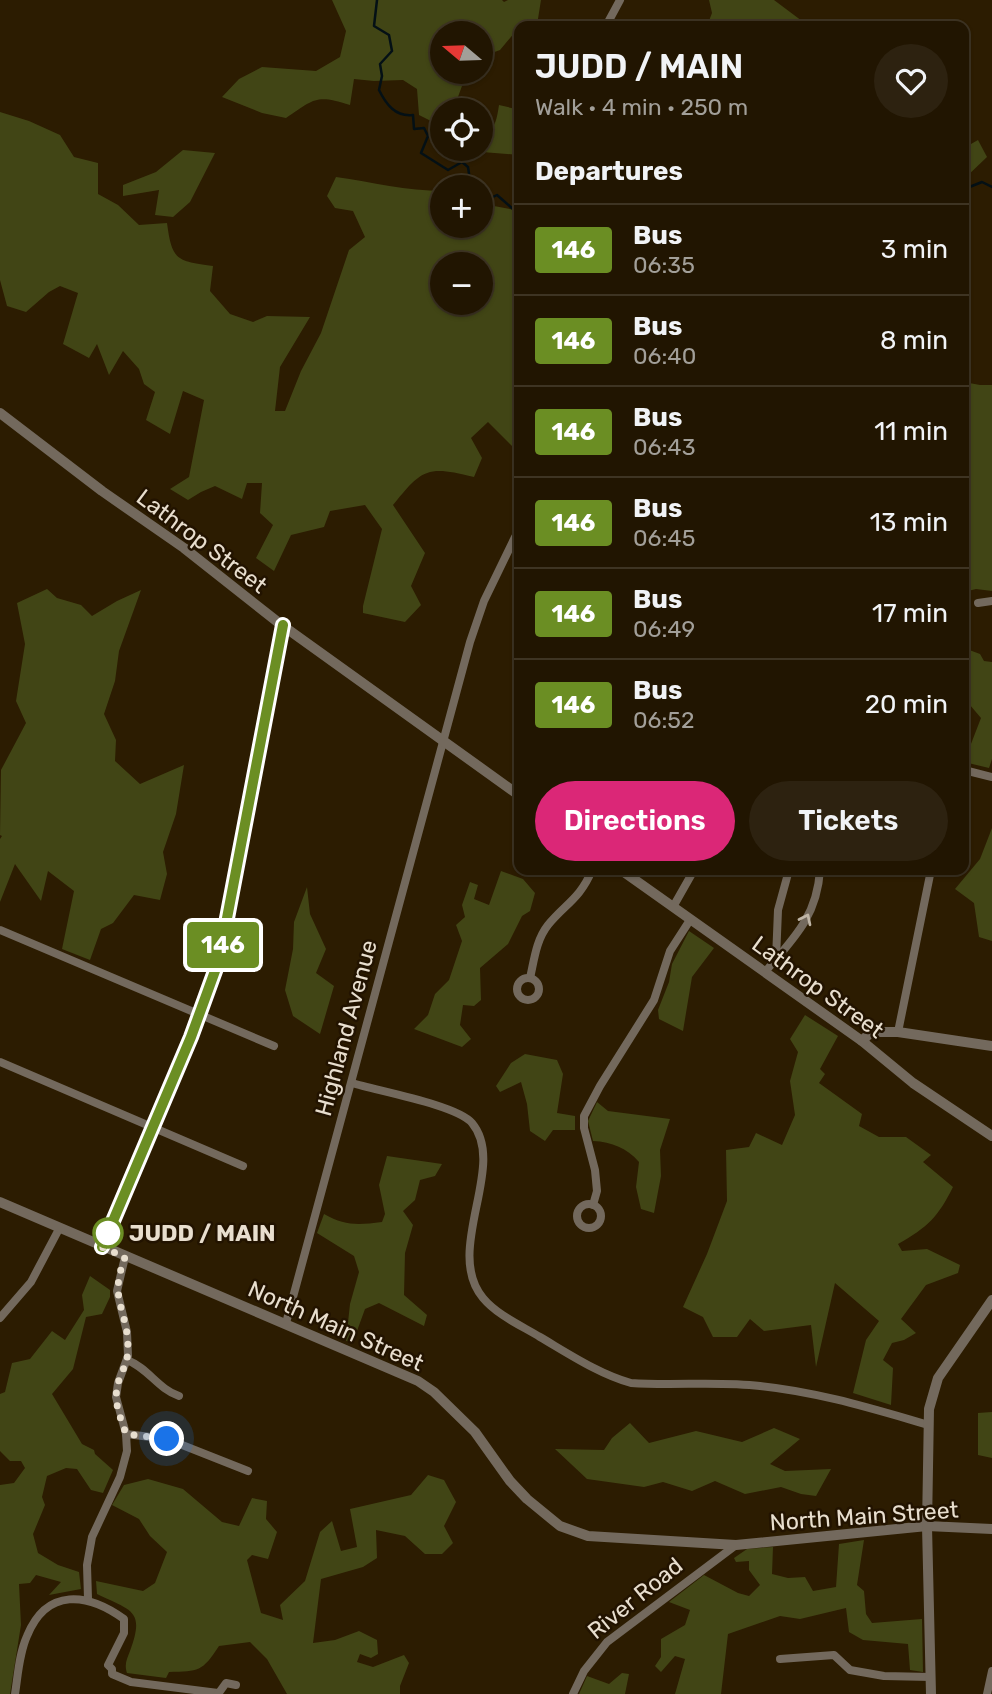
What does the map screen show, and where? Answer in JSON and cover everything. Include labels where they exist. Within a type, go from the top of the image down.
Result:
[{"type":"street","points":[[609,21],[620,0]]},
{"type":"street","name":"Lathrop Street","points":[[0,413],[102,491],[184,548],[283,625],[514,792]]},
{"type":"street","name":"Highland Avenue","points":[[286,1324],[477,620],[514,539]]},
{"type":"street","points":[[978,603],[992,601]]},
{"type":"street","points":[[102,1247],[200,1015],[224,941],[283,625]]},
{"type":"street","points":[[969,771],[992,777]]},
{"type":"street","points":[[530,978],[543,933],[575,900],[590,875]]},
{"type":"street","name":"Lathrop Street","points":[[628,875],[862,1041],[913,1083],[992,1136]]},
{"type":"street","points":[[673,907],[691,875]]},
{"type":"street","points":[[776,959],[778,911],[788,875]]},
{"type":"street","points":[[765,972],[805,924],[811,911],[819,875]]},
{"type":"street","points":[[898,1032],[930,875]]},
{"type":"street","points":[[593,1205],[597,1191],[595,1170],[584,1128],[584,1116],[654,1000],[670,951],[690,919]]},
{"type":"street","points":[[0,930],[274,1046]]},
{"type":"street","points":[[862,1041],[871,1032],[898,1032],[992,1046]]},
{"type":"street","points":[[0,1062],[243,1166]]},
{"type":"street","points":[[352,1083],[445,1108],[462,1115],[473,1124],[483,1149],[469,1263],[471,1276],[484,1300],[496,1311],[612,1376],[631,1382],[757,1385],[794,1390],[844,1400],[929,1425]]},
{"type":"street","name":"North Main Street","points":[[0,1202],[392,1369],[434,1392],[475,1432],[510,1481],[527,1499],[560,1526],[588,1536],[736,1545],[928,1526],[992,1529]]},
{"type":"street","points":[[0,1318],[31,1282],[59,1228]]},
{"type":"street","points":[[88,1599],[87,1567],[90,1546],[96,1525],[123,1469],[127,1451],[126,1434],[116,1397],[127,1360],[127,1332],[117,1291],[125,1257]]},
{"type":"street","points":[[931,1694],[929,1409],[938,1378],[992,1300]]},
{"type":"street","points":[[127,1360],[141,1367],[179,1396]]},
{"type":"street","points":[[126,1434],[166,1438],[248,1471]]},
{"type":"street","name":"River Road","points":[[573,1694],[589,1662],[607,1642],[736,1545]]},
{"type":"street","points":[[15,1694],[26,1637],[36,1618],[47,1607],[66,1599],[88,1599],[124,1619],[124,1633],[108,1665],[112,1674],[131,1682],[218,1694],[226,1682],[236,1685]]},
{"type":"street","points":[[780,1659],[834,1655],[850,1670],[884,1676],[931,1677]]},
{"type":"street","points":[[987,1694],[992,1671]]},
{"type":"green space","points":[[332,0],[541,0],[538,21],[514,21],[514,33],[500,50],[494,52],[494,21],[430,21],[430,84],[462,86],[458,98],[430,98],[430,120],[419,115],[417,89],[403,80],[354,79],[350,105],[316,100],[286,118],[262,113],[222,97],[239,79],[262,67],[316,71],[340,57],[346,31]]},
{"type":"green space","points":[[709,0],[774,0],[802,21],[709,21],[712,13]]},
{"type":"green space","points":[[499,105],[514,109],[514,155],[493,153],[493,126]]},
{"type":"green space","points":[[0,112],[60,135],[74,157],[98,163],[98,194],[118,205],[139,225],[167,223],[171,245],[178,257],[191,263],[213,266],[210,291],[230,314],[253,322],[267,316],[310,317],[280,367],[275,411],[285,411],[301,371],[321,333],[349,250],[365,237],[353,211],[335,208],[327,196],[336,177],[430,191],[430,238],[493,238],[493,206],[514,210],[514,448],[488,422],[471,438],[482,458],[474,477],[435,471],[419,477],[411,484],[393,505],[425,553],[411,586],[421,605],[405,622],[363,613],[382,529],[365,505],[330,511],[324,527],[291,535],[274,571],[256,558],[273,525],[260,513],[262,483],[247,483],[242,499],[215,486],[188,500],[170,489],[189,477],[204,400],[183,391],[170,434],[146,420],[155,392],[144,384],[139,369],[123,351],[109,375],[97,344],[89,358],[63,344],[78,293],[60,286],[26,312],[7,306],[0,280]]},
{"type":"green space","points":[[978,140],[987,157],[969,174],[969,145]]},
{"type":"green space","points":[[183,150],[215,153],[190,202],[173,217],[155,215],[159,190],[123,196],[123,185],[156,172]]},
{"type":"green space","points":[[969,383],[992,385],[992,591],[969,591]]},
{"type":"green space","points":[[47,589],[57,598],[81,605],[92,616],[141,590],[119,651],[115,681],[104,714],[116,740],[115,761],[140,784],[184,765],[176,814],[163,852],[167,874],[160,900],[134,895],[113,923],[101,929],[90,960],[62,949],[74,891],[48,871],[41,901],[15,864],[0,902],[1,770],[26,723],[16,701],[25,644],[17,603]]},
{"type":"green space","points":[[969,650],[980,654],[984,661],[992,662],[992,759],[989,768],[969,763],[969,749],[981,718],[969,704]]},
{"type":"green space","points":[[992,828],[992,941],[979,937],[974,903],[955,889],[980,859]]},
{"type":"green space","points":[[501,871],[523,879],[535,893],[530,911],[522,916],[508,944],[480,968],[481,1000],[474,1006],[463,1005],[460,1025],[471,1039],[462,1047],[414,1029],[428,1015],[435,994],[449,980],[462,941],[456,925],[465,917],[462,905],[470,882],[478,885],[474,899],[489,905]]},
{"type":"green space","points":[[307,887],[310,914],[326,949],[316,973],[334,986],[320,1034],[293,1016],[285,990],[293,949],[294,922]]},
{"type":"green space","points":[[689,931],[714,948],[692,977],[683,1031],[659,1019],[658,1010],[669,982],[672,964]]},
{"type":"green space","points":[[805,1015],[838,1036],[820,1069],[825,1074],[819,1083],[862,1114],[859,1126],[879,1137],[906,1137],[931,1155],[923,1162],[953,1187],[931,1220],[898,1244],[902,1251],[927,1249],[960,1265],[958,1273],[926,1285],[901,1319],[916,1333],[892,1343],[883,1360],[893,1368],[891,1405],[853,1393],[866,1340],[879,1321],[835,1283],[816,1367],[811,1325],[764,1331],[750,1319],[737,1337],[713,1337],[703,1317],[683,1307],[727,1201],[726,1150],[749,1147],[756,1133],[782,1145],[795,1115],[790,1081],[798,1052],[790,1039]]},
{"type":"green space","points":[[525,1054],[557,1060],[563,1074],[557,1113],[575,1116],[575,1130],[553,1130],[545,1141],[530,1131],[521,1082],[500,1092],[496,1086],[511,1063]]},
{"type":"green space","points":[[597,1102],[608,1111],[670,1119],[660,1150],[661,1176],[654,1213],[641,1209],[636,1187],[639,1162],[619,1147],[593,1141],[588,1121]]},
{"type":"green space","points":[[387,1156],[442,1164],[435,1176],[420,1180],[415,1200],[403,1211],[413,1225],[405,1253],[404,1295],[427,1315],[424,1326],[379,1303],[365,1309],[353,1342],[346,1341],[350,1304],[359,1272],[354,1256],[317,1233],[324,1214],[352,1224],[382,1222],[385,1214],[379,1185]]},
{"type":"green space","points":[[90,1276],[110,1290],[110,1297],[102,1314],[86,1317],[73,1369],[52,1394],[82,1444],[94,1450],[113,1470],[103,1493],[91,1490],[77,1469],[66,1468],[47,1476],[42,1497],[45,1505],[33,1534],[38,1553],[58,1565],[79,1572],[81,1589],[49,1595],[61,1582],[36,1575],[30,1583],[19,1584],[21,1625],[10,1694],[0,1694],[0,1485],[14,1483],[25,1468],[21,1461],[10,1461],[0,1451],[0,1394],[5,1392],[12,1363],[30,1359],[52,1331],[65,1340],[84,1310],[82,1295]]},
{"type":"green space","points":[[992,1412],[992,1458],[978,1455],[978,1413]]},
{"type":"green space","points":[[630,1423],[649,1443],[696,1431],[742,1442],[774,1428],[800,1439],[770,1464],[785,1471],[831,1469],[816,1496],[781,1487],[745,1494],[715,1481],[692,1491],[663,1482],[644,1487],[587,1479],[555,1449],[604,1450],[612,1438]]},
{"type":"green space","points":[[428,1475],[444,1480],[456,1502],[444,1526],[453,1543],[442,1554],[425,1554],[405,1536],[376,1530],[377,1558],[363,1567],[321,1579],[313,1643],[335,1640],[359,1631],[377,1640],[378,1654],[371,1658],[360,1654],[357,1662],[373,1667],[404,1655],[409,1663],[400,1686],[400,1694],[287,1694],[267,1659],[250,1642],[219,1646],[204,1665],[194,1670],[169,1672],[166,1678],[127,1673],[126,1664],[136,1627],[135,1619],[127,1609],[97,1594],[96,1581],[143,1591],[155,1583],[167,1552],[150,1536],[139,1519],[112,1505],[124,1485],[148,1479],[183,1489],[222,1522],[239,1526],[252,1498],[267,1501],[266,1519],[277,1532],[268,1559],[252,1555],[247,1560],[261,1613],[283,1620],[280,1605],[305,1581],[320,1532],[332,1521],[341,1551],[357,1547],[350,1509],[411,1495]]},
{"type":"green space","points":[[864,1540],[857,1585],[864,1591],[866,1614],[872,1623],[922,1619],[923,1672],[910,1670],[908,1644],[863,1640],[849,1632],[846,1608],[800,1619],[780,1616],[728,1634],[721,1694],[675,1694],[685,1659],[675,1656],[661,1672],[655,1666],[661,1657],[661,1639],[685,1625],[690,1610],[669,1602],[704,1575],[749,1596],[760,1585],[749,1570],[749,1561],[736,1562],[734,1558],[747,1549],[773,1547],[772,1574],[788,1578],[805,1577],[813,1591],[836,1587],[839,1544]]},
{"type":"green space","points":[[622,1673],[629,1674],[625,1694],[579,1694],[587,1676],[609,1684]]},
{"type":"waterway","points":[[377,0],[374,26],[389,35],[392,51],[380,64],[382,76],[379,90],[396,112],[413,115],[414,129],[424,128],[428,136],[421,153],[448,170],[462,162],[468,167],[469,175]]},
{"type":"waterway","points":[[969,187],[982,182],[992,187]]},
{"type":"waterway","points":[[493,197],[497,195],[513,209],[514,196]]},
{"type":"bus line","name":"146","points":[[102,1247],[191,1037],[219,960],[283,625]]},
{"type":"place","name":"JUDD / MAIN","points":[[108,1233]]},
{"type":"route","points":[[108,1233],[112,1223],[102,1247],[125,1257],[117,1291],[127,1332],[128,1356],[117,1387],[117,1409],[126,1434],[167,1439]]}]
